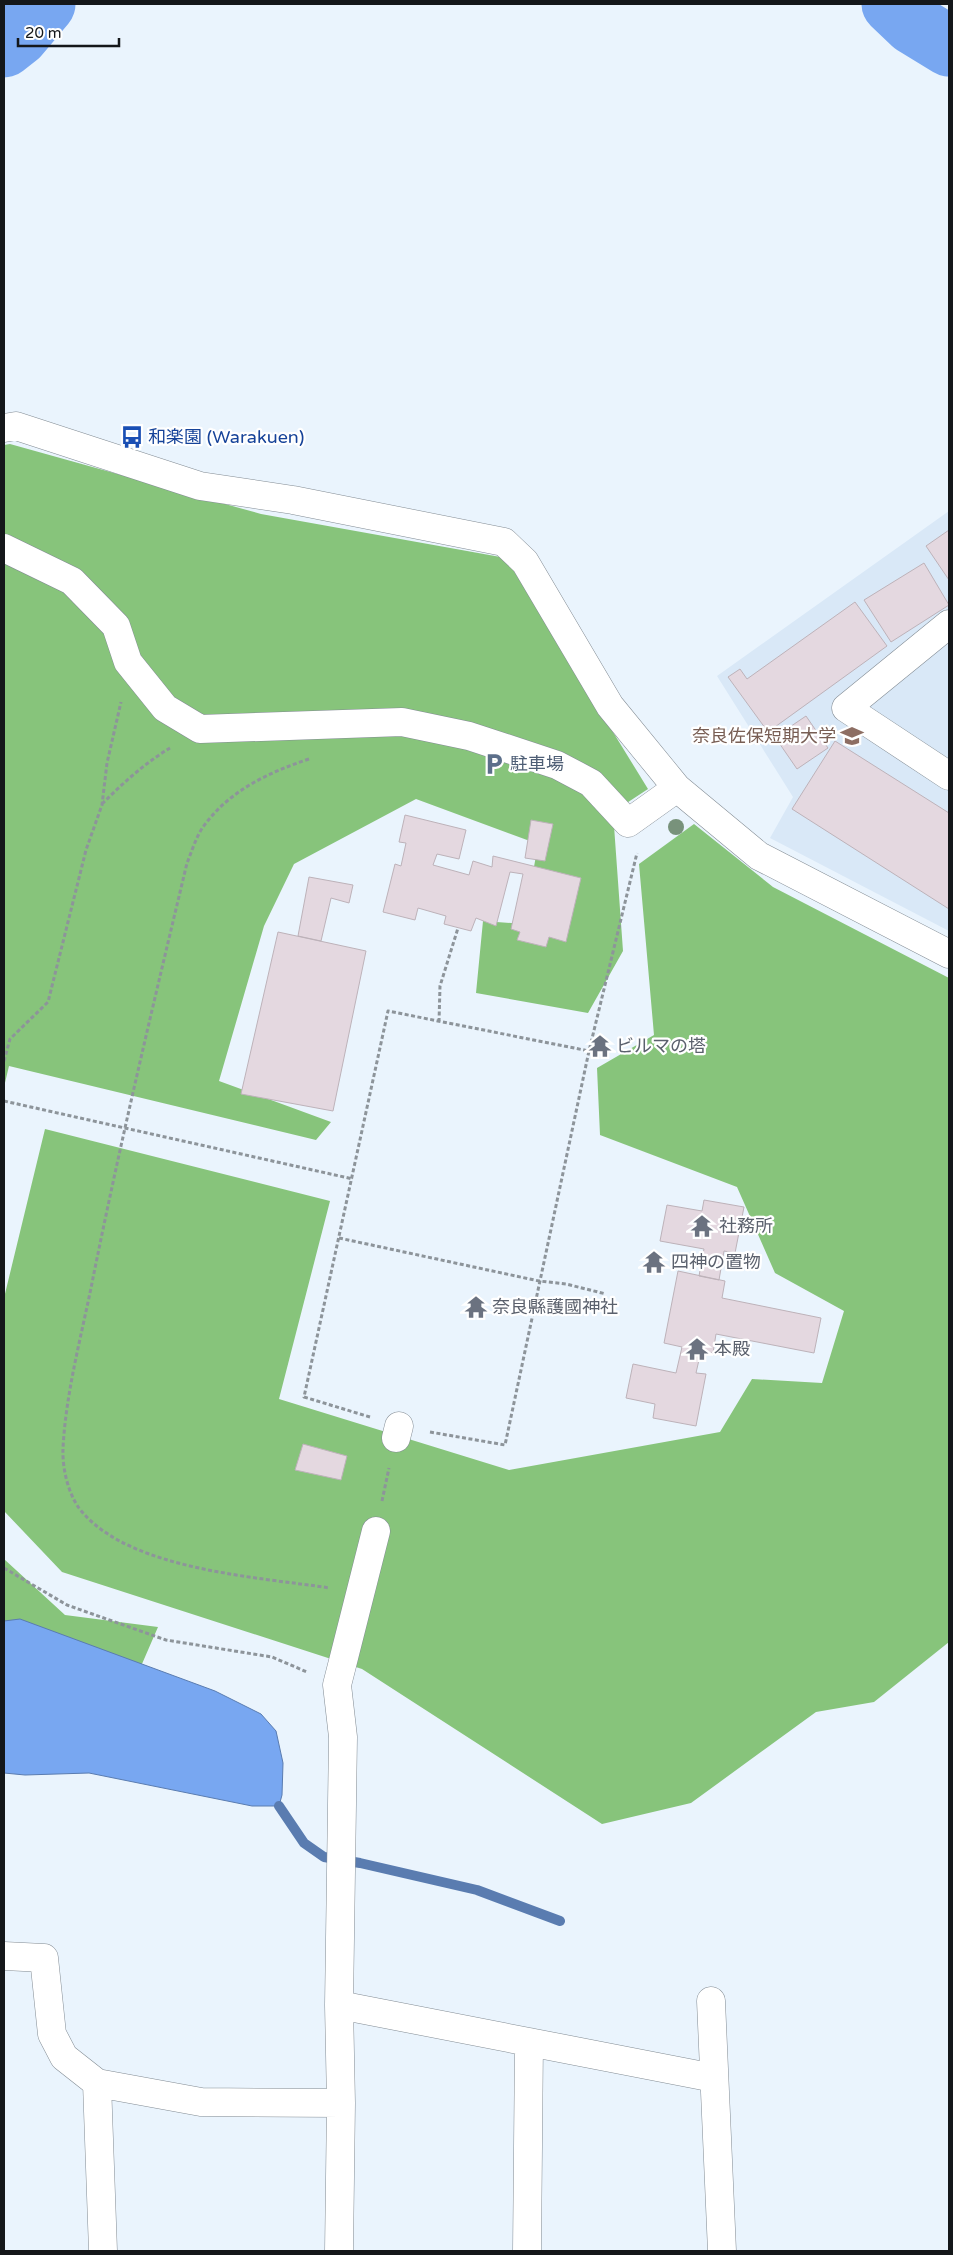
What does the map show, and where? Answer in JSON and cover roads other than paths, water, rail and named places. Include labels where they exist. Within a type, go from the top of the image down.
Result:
[{"type":"street","points":[[4,428],[16,426],[200,486],[293,500],[504,542],[525,562],[610,706],[677,788],[759,856],[949,954]]},
{"type":"street","points":[[4,548],[72,581],[116,626],[128,662],[165,708],[200,729],[402,722],[469,736],[557,765],[591,782],[628,822],[677,788]]},
{"type":"street","points":[[949,624],[846,708],[949,776]]},
{"type":"street","points":[[339,2251],[341,2103],[339,2005],[343,1737],[337,1685],[376,1531]]},
{"type":"street","points":[[4,1956],[44,1958],[52,2034],[64,2057],[97,2083],[201,2102],[341,2103]]},
{"type":"street","points":[[711,2000],[722,2251]]},
{"type":"street","points":[[339,2005],[714,2078]]},
{"type":"street","points":[[527,2251],[529,2042]]},
{"type":"street","points":[[97,2083],[103,2251]]},
{"type":"water","points":[[20,1619],[215,1691],[261,1714],[276,1731],[283,1763],[282,1795],[279,1806],[252,1806],[89,1773],[25,1775],[4,1773],[4,1621]]},
{"type":"waterway","points":[[4,47],[18,36],[45,4]]},
{"type":"waterway","points":[[892,4],[913,24],[949,46]]},
{"type":"waterway","points":[[279,1806],[304,1843],[324,1857],[360,1863],[477,1890],[560,1921]]},
{"type":"place","name":"和楽園 (Warakuen)","points":[[132,437]]},
{"type":"place","name":"奈良佐保短期大学","points":[[852,736]]},
{"type":"place","name":"駐車場","points":[[494,764]]},
{"type":"place","name":"ビルマの塔","points":[[600,1046]]},
{"type":"place","name":"社務所","points":[[702,1226]]},
{"type":"place","name":"四神の置物","points":[[654,1262]]},
{"type":"place","name":"奈良縣護國神社","points":[[476,1307]]},
{"type":"place","name":"本殿","points":[[697,1349]]}]
